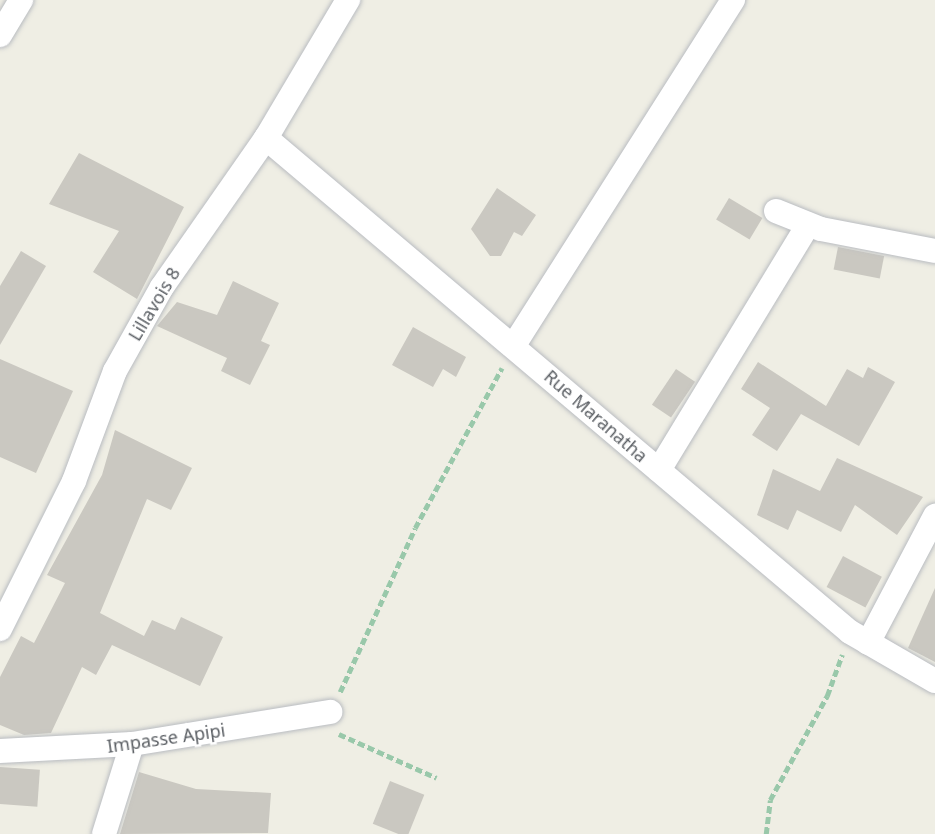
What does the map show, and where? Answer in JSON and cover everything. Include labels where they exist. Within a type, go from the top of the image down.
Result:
[{"type":"street","points":[[0,36],[21,0]]},
{"type":"street","name":"Lillavois 8","points":[[0,629],[74,481],[115,371],[162,287],[266,138],[348,0]]},
{"type":"street","points":[[514,345],[733,0]]},
{"type":"street","name":"Rue Maranatha","points":[[266,138],[395,253],[514,345],[859,637],[935,681]]},
{"type":"street","points":[[776,211],[808,225],[935,251]]},
{"type":"street","points":[[659,470],[808,225]]},
{"type":"street","points":[[859,637],[935,516]]},
{"type":"street","name":"Impasse Apipi","points":[[0,751],[132,744],[330,712]]},
{"type":"street","points":[[104,834],[132,744]]},
{"type":"path","points":[[437,778],[335,732],[330,712],[415,528],[514,345]]},
{"type":"path","points":[[766,834],[770,800],[859,637]]},
{"type":"building","points":[[79,153],[184,207],[137,299],[93,272],[119,231],[49,204]]},
{"type":"building","points":[[497,188],[536,215],[522,236],[514,232],[501,256],[490,256],[471,229]]},
{"type":"building","points":[[729,198],[762,218],[750,240],[716,219]]},
{"type":"building","points":[[838,247],[884,256],[880,279],[834,270]]},
{"type":"building","points":[[21,251],[46,266],[0,345],[0,286]]},
{"type":"building","points":[[233,281],[279,303],[261,341],[270,345],[250,385],[221,371],[227,358],[157,326],[177,302],[217,315]]},
{"type":"building","points":[[413,327],[466,357],[456,377],[443,369],[433,387],[392,365]]},
{"type":"building","points":[[0,359],[73,391],[36,473],[0,457]]},
{"type":"building","points":[[758,362],[826,406],[847,369],[863,378],[868,367],[895,382],[859,446],[801,414],[777,451],[752,435],[770,408],[741,389]]},
{"type":"building","points":[[676,369],[695,382],[671,418],[652,405]]},
{"type":"building","points":[[115,430],[192,468],[171,510],[147,499],[100,613],[144,636],[152,620],[175,630],[181,617],[223,637],[200,686],[112,645],[96,675],[82,667],[51,733],[24,735],[0,725],[0,677],[21,636],[34,643],[65,583],[47,575],[102,475]]},
{"type":"building","points":[[837,458],[923,497],[897,535],[855,505],[841,532],[797,510],[788,530],[757,515],[773,469],[820,491]]},
{"type":"building","points":[[843,556],[882,577],[865,608],[827,587]]},
{"type":"building","points":[[935,588],[935,662],[908,648]]},
{"type":"building","points":[[0,767],[40,770],[37,807],[0,804]]},
{"type":"building","points":[[139,772],[196,789],[271,793],[268,833],[120,834]]},
{"type":"building","points":[[390,781],[424,795],[408,834],[398,834],[373,824]]}]
